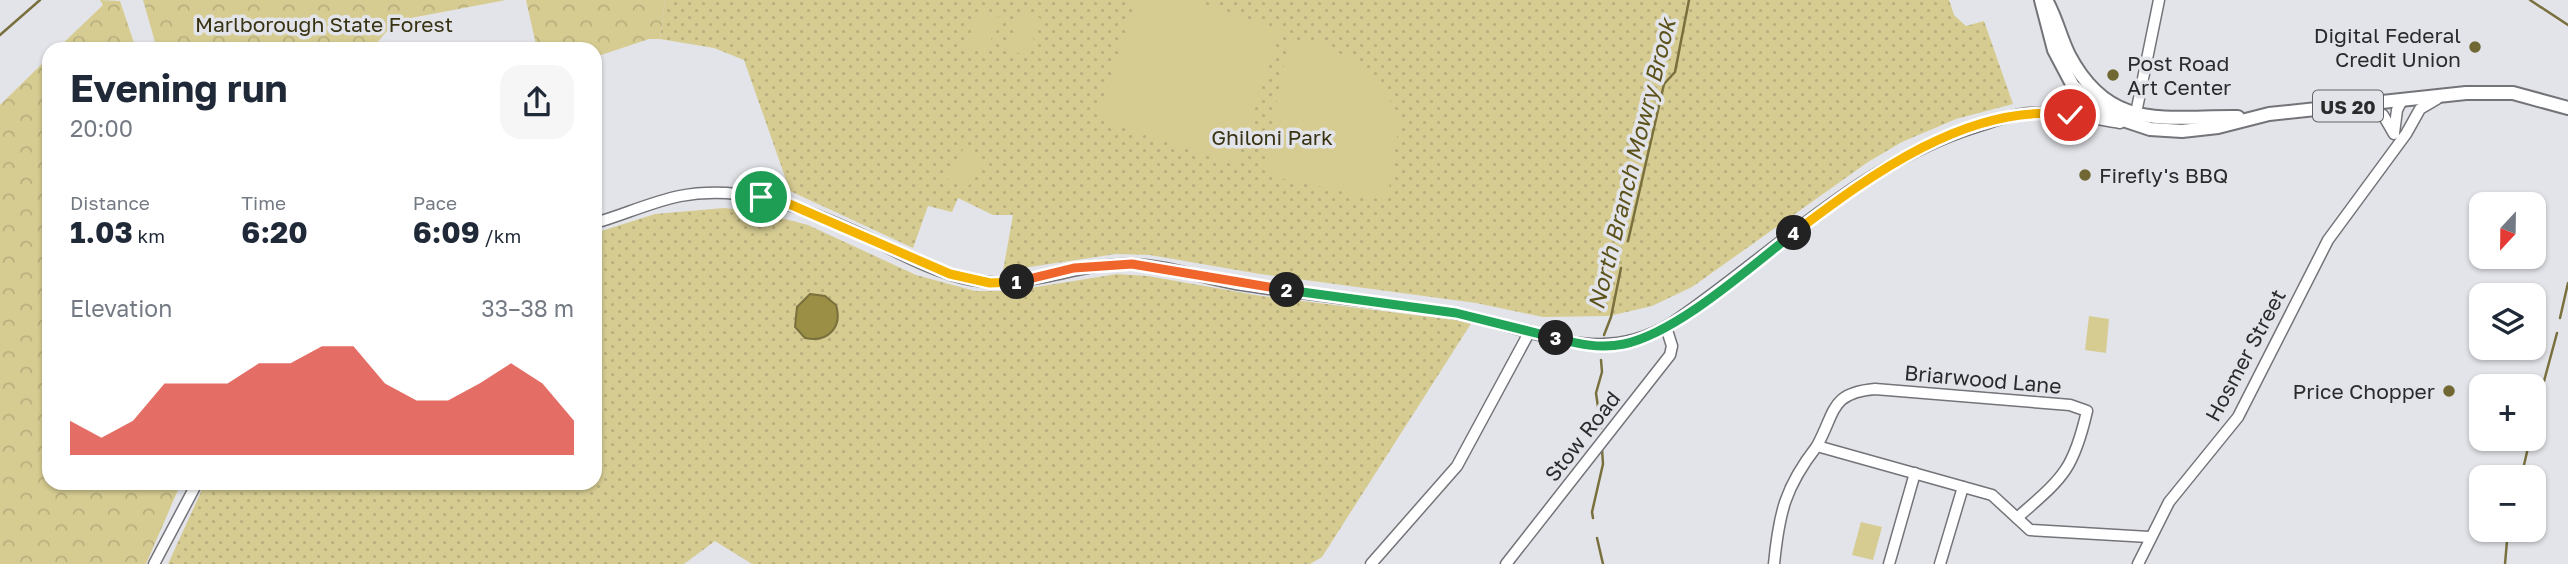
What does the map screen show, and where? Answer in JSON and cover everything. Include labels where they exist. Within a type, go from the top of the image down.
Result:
[{"type":"main road","name":"US 20","points":[[2044,0],[2088,93],[2111,116],[2141,127],[2182,131],[2218,127],[2249,117]]},
{"type":"main road","name":"US 20","points":[[2088,93],[2136,113],[2172,120],[2249,117],[2448,95],[2513,93],[2568,108]]},
{"type":"street","points":[[2136,113],[2158,0]]},
{"type":"street","points":[[2052,112],[2074,95],[2088,93]]},
{"type":"street","points":[[2070,115],[2088,93]]},
{"type":"street","name":"Hosmer Street","points":[[2138,564],[2149,537],[2169,502],[2238,417],[2317,257],[2406,134],[2420,108],[2448,95]]},
{"type":"street","points":[[2402,100],[2408,114],[2406,134]]},
{"type":"street","name":"Hosmer Street","points":[[2384,162],[2402,100]]},
{"type":"street","points":[[2338,107],[2383,115],[2394,134]]},
{"type":"street","points":[[602,221],[679,196],[699,193],[740,194],[787,203],[931,267],[970,280],[1011,283],[1091,266],[1152,266],[1236,284],[1456,313],[1573,342],[1605,346],[1640,339],[1666,327],[1856,187],[1906,155],[1944,137],[2003,119],[2052,112],[2141,127]]},
{"type":"street","name":"Stow Road","points":[[1506,564],[1670,355],[1672,346],[1666,327]]},
{"type":"street","points":[[1371,564],[1457,466],[1530,331]]},
{"type":"street","name":"Briarwood Lane","points":[[1774,564],[1784,498],[1799,469],[1817,446],[1833,407],[1851,391],[1875,389],[2070,405],[2087,411],[2078,450],[2062,478],[2017,518]]},
{"type":"street","points":[[1817,446],[1992,495],[2030,530],[2149,537]]},
{"type":"street","points":[[1889,564],[1915,473]]},
{"type":"street","points":[[1940,564],[1963,487]]},
{"type":"street","points":[[154,564],[193,490]]},
{"type":"green space","points":[[100,0],[120,1],[134,42],[64,42],[103,5]]},
{"type":"green space","name":"Marlborough State Forest","points":[[143,0],[506,0],[395,21],[378,42],[155,42]]},
{"type":"green space","points":[[526,0],[665,0],[660,39],[649,39],[602,55],[602,42],[535,42]]},
{"type":"green space","name":"Ghiloni Park","points":[[665,0],[1949,0],[1954,15],[1966,26],[1984,21],[2013,104],[1956,119],[1902,142],[1868,162],[1692,287],[1652,306],[1609,316],[1543,317],[1476,303],[1260,274],[1150,255],[1116,254],[1003,271],[1013,215],[993,215],[958,198],[952,212],[928,206],[913,248],[790,191],[744,60],[714,48],[660,39]]},
{"type":"green space","points":[[1137,0],[1191,0],[1280,30],[1235,165],[1098,118]]},
{"type":"green space","points":[[979,10],[999,17],[986,54],[966,47]]},
{"type":"green space","points":[[1020,12],[1040,18],[1028,56],[1008,50]]},
{"type":"green space","name":"Ghiloni Park","points":[[1289,39],[1324,45],[1356,62],[1382,87],[1400,118],[1387,201],[1275,177],[1265,161]]},
{"type":"green space","points":[[42,64],[42,490],[178,490],[146,564],[0,564],[0,105]]},
{"type":"green space","points":[[964,148],[984,160],[966,190],[946,178]]},
{"type":"green space","points":[[724,208],[758,212],[808,225],[916,275],[975,291],[1012,291],[1117,274],[1148,276],[1261,296],[1472,322],[1322,557],[1310,564],[752,564],[715,541],[684,564],[168,564],[202,490],[602,490],[602,231],[655,214]]},
{"type":"green space","points":[[2089,316],[2109,319],[2106,353],[2085,350]]},
{"type":"green space","points":[[1861,522],[1882,527],[1873,560],[1852,555]]},
{"type":"shaded area","points":[[810,294],[825,296],[836,305],[838,313],[835,327],[820,338],[805,338],[795,327],[797,307]]},
{"type":"waterway","points":[[0,35],[40,0]]},
{"type":"waterway","name":"North Branch Mowry Brook","points":[[1628,241],[1664,84],[1675,72],[1689,0]]},
{"type":"waterway","points":[[2530,0],[2568,25]]},
{"type":"waterway","name":"North Branch Mowry Brook","points":[[1604,335],[1611,317],[1621,268]]},
{"type":"waterway","points":[[2560,318],[2568,283]]},
{"type":"waterway","points":[[2546,374],[2557,333]]},
{"type":"waterway","name":"North Branch Mowry Brook","points":[[1601,360],[1602,372],[1596,393],[1601,428]]},
{"type":"waterway","name":"North Branch Mowry Brook","points":[[1593,518],[1603,464],[1602,449]]},
{"type":"waterway","points":[[2524,465],[2527,451]]},
{"type":"waterway","name":"North Branch Mowry Brook","points":[[1597,538],[1603,564]]},
{"type":"waterway","points":[[2505,564],[2507,542]]},
{"type":"place","name":"Digital Federal Credit Union","points":[[2475,47]]},
{"type":"place","name":"Post Road Art Center","points":[[2113,75]]},
{"type":"place","name":"Firefly's BBQ","points":[[2085,175]]},
{"type":"place","name":"Price Chopper","points":[[2449,391]]},
{"type":"route","points":[[761,197],[787,203],[931,267],[970,280],[1011,283],[1091,266],[1152,266],[1236,284],[1456,313],[1573,342],[1605,346],[1640,339],[1672,323],[1856,187],[1925,145],[2023,114],[2052,112],[2070,115]]}]
